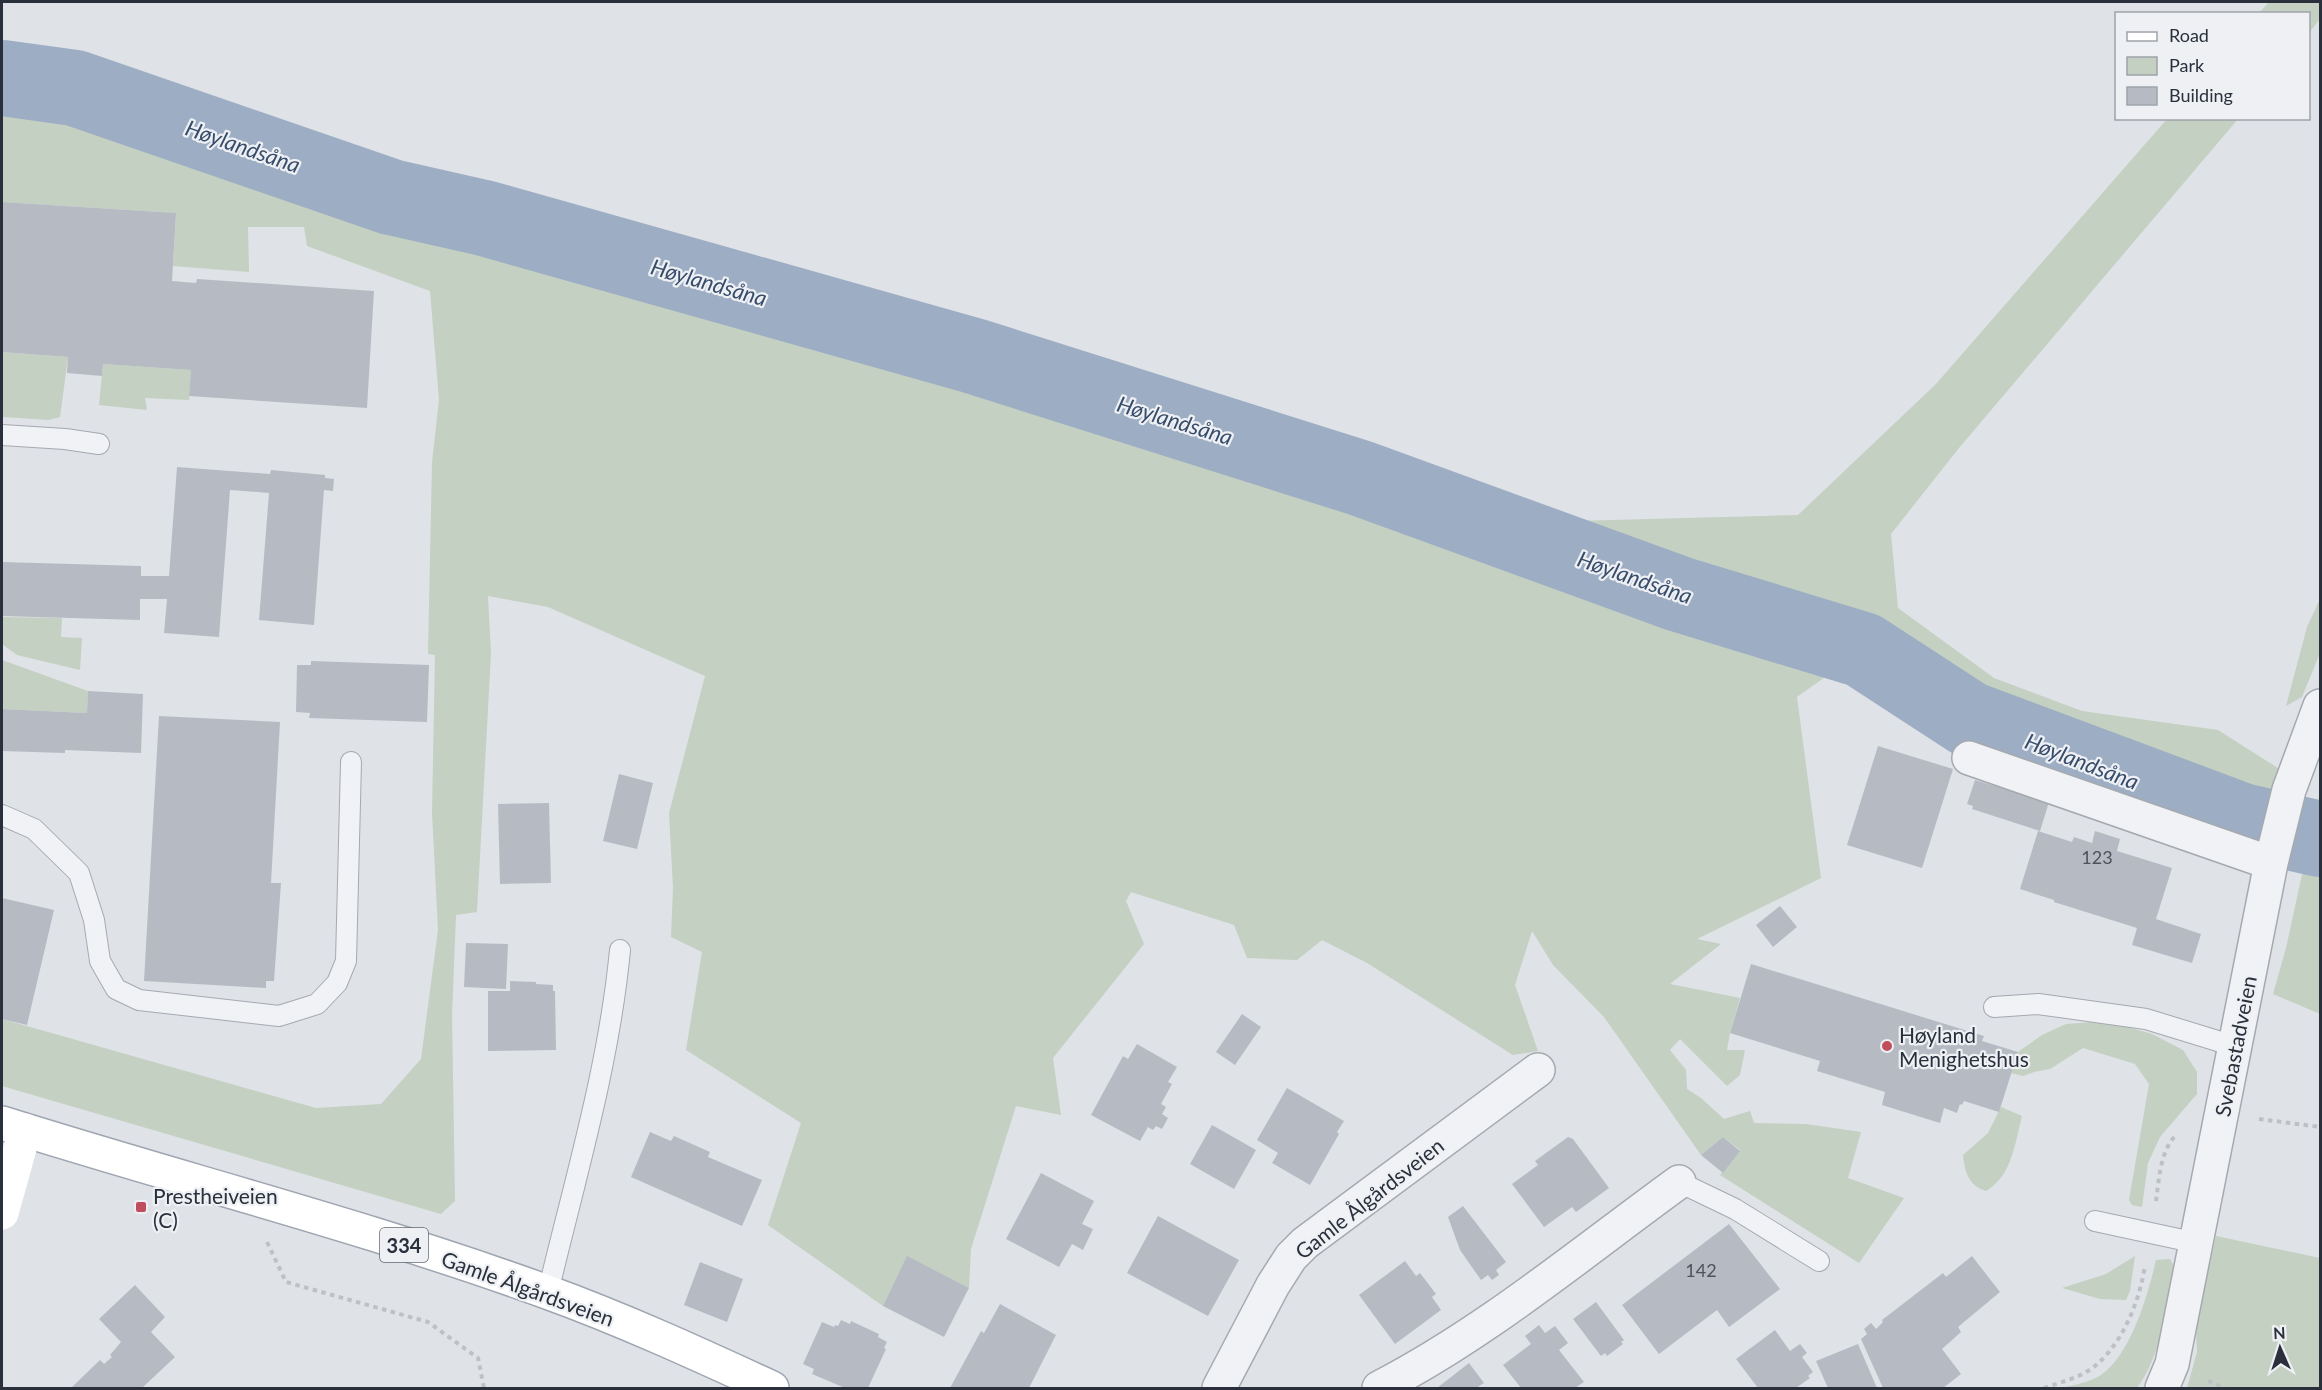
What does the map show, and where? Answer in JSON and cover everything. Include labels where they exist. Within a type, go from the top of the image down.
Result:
[{"type":"main road","name":"Gamle Ålgårdsveien","points":[[13,1127],[257,1199],[548,1292],[672,1342],[772,1389]]},
{"type":"main road","points":[[2,1214],[13,1127]]},
{"type":"street","name":"Svebastadveien","points":[[2162,1389],[2172,1364],[2273,857],[2289,790],[2320,706]]},
{"type":"street","points":[[1969,758],[2273,857]]},
{"type":"street","name":"Gamle Ålgårdsveien","points":[[1219,1389],[1273,1285],[1291,1257],[1305,1243],[1538,1070]]},
{"type":"street","points":[[1379,1389],[1480,1329],[1679,1182]]},
{"type":"lane","points":[[2,435],[99,444]]},
{"type":"lane","points":[[2,815],[34,829],[79,873],[94,920],[100,961],[116,988],[139,1000],[279,1016],[317,1004],[337,983],[346,961],[351,762]]},
{"type":"lane","points":[[548,1292],[602,1069],[616,994],[620,950]]},
{"type":"lane","points":[[1994,1006],[2038,1004],[2146,1019],[2234,1046]]},
{"type":"lane","points":[[1679,1182],[1735,1209],[1819,1261]]},
{"type":"lane","points":[[2095,1221],[2197,1243]]},
{"type":"path","points":[[2257,1119],[2320,1127]]},
{"type":"path","points":[[257,1199],[262,1233],[286,1282],[428,1322],[478,1358],[484,1389]]},
{"type":"green space","points":[[2269,2],[2320,2],[2320,19],[2310,32],[2310,12],[2260,12]]},
{"type":"green space","points":[[2,64],[451,188],[1574,521],[1798,515],[1936,384],[2166,120],[2237,120],[1959,448],[1891,534],[1898,608],[1994,678],[2082,711],[2218,730],[2281,770],[2269,821],[2176,803],[2090,781],[1992,747],[1849,660],[1797,697],[1821,878],[1697,939],[1721,944],[1670,984],[1740,998],[1727,1050],[1745,1050],[1740,1075],[1727,1086],[1680,1039],[1670,1050],[1686,1070],[1687,1089],[1701,1098],[1724,1119],[1750,1111],[1754,1123],[1806,1124],[1861,1132],[1848,1178],[1904,1198],[1859,1263],[1720,1175],[1740,1150],[1723,1137],[1701,1155],[1604,1017],[1553,965],[1532,931],[1515,985],[1538,1051],[1513,1055],[1367,963],[1322,940],[1297,960],[1247,958],[1234,925],[1131,892],[1126,901],[1144,944],[1053,1058],[1061,1115],[1016,1106],[971,1249],[969,1288],[907,1257],[883,1306],[768,1225],[801,1123],[686,1050],[702,952],[671,937],[673,888],[669,813],[705,676],[548,607],[488,596],[491,653],[477,912],[456,915],[452,1014],[455,1201],[441,1214],[2,1086],[2,1019],[316,1108],[381,1104],[421,1059],[438,930],[432,812],[435,655],[428,654],[432,462],[439,400],[430,291],[307,246],[304,227],[248,227],[249,272],[173,266],[176,213],[2,202]]},
{"type":"green space","points":[[2,352],[68,357],[60,417],[49,420],[2,417]]},
{"type":"green space","points":[[103,364],[191,370],[189,400],[145,398],[147,410],[99,405]]},
{"type":"green space","points":[[2320,599],[2320,653],[2302,697],[2286,706],[2307,627]]},
{"type":"green space","points":[[2,617],[62,618],[61,637],[82,638],[80,670],[17,655],[2,644]]},
{"type":"green space","points":[[2,660],[88,691],[87,713],[2,709]]},
{"type":"green space","points":[[2320,792],[2320,1014],[2273,994],[2286,948]]},
{"type":"green space","points":[[2107,1021],[2152,1034],[2183,1050],[2197,1072],[2197,1094],[2160,1137],[2148,1163],[2142,1207],[2132,1205],[2129,1200],[2149,1084],[2135,1064],[2083,1048],[2050,1069],[2023,1076],[2011,1073],[2018,1052],[2042,1035],[2066,1024]]},
{"type":"green space","points":[[2001,1107],[2022,1116],[2007,1168],[1995,1185],[1986,1191],[1975,1185],[1968,1177],[1963,1155],[1988,1133]]},
{"type":"green space","points":[[2216,1236],[2320,1258],[2320,1388],[2187,1388],[2197,1352],[2196,1327]]},
{"type":"green space","points":[[2135,1256],[2130,1291],[2126,1300],[2100,1299],[2062,1288],[2106,1274]]},
{"type":"green space","points":[[2170,1259],[2174,1266],[2162,1330],[2152,1361],[2137,1388],[2061,1388],[2092,1380],[2112,1365],[2137,1323],[2156,1260]]},
{"type":"building","points":[[2,202],[176,213],[172,281],[196,283],[197,279],[374,291],[367,408],[189,396],[191,370],[103,364],[102,376],[67,373],[68,357],[2,352]]},
{"type":"building","points":[[177,467],[270,474],[271,470],[325,475],[325,478],[334,479],[333,491],[324,490],[314,625],[259,620],[269,493],[230,490],[219,637],[164,633],[167,599],[140,599],[140,620],[2,616],[2,562],[141,566],[141,576],[169,576]]},
{"type":"building","points":[[311,661],[429,665],[427,722],[309,718],[310,713],[296,712],[297,665],[311,665]]},
{"type":"building","points":[[88,691],[143,694],[141,753],[65,750],[65,753],[2,751],[2,709],[87,713]]},
{"type":"building","points":[[159,716],[280,722],[271,883],[281,883],[274,981],[266,981],[266,988],[144,981]]},
{"type":"building","points":[[1878,746],[1953,769],[1922,868],[1847,845]]},
{"type":"building","points":[[619,774],[653,783],[637,849],[603,841]]},
{"type":"building","points":[[1975,780],[2049,802],[2040,831],[1972,809],[1973,806],[1967,804]]},
{"type":"building","points":[[549,803],[551,883],[500,884],[498,804]]},
{"type":"building","points":[[2038,831],[2072,842],[2074,837],[2092,843],[2095,831],[2120,839],[2117,851],[2172,868],[2156,919],[2201,934],[2192,963],[2132,945],[2137,928],[2020,889]]},
{"type":"building","points":[[2,898],[54,910],[27,1025],[2,1019]]},
{"type":"building","points":[[1780,906],[1797,927],[1773,947],[1756,925]]},
{"type":"building","points":[[466,943],[508,944],[506,989],[464,987]]},
{"type":"building","name":"Høyland Menighetshus","points":[[1751,964],[1984,1036],[1982,1041],[2018,1052],[1999,1112],[1964,1101],[1962,1105],[1960,1104],[1957,1113],[1944,1108],[1940,1123],[1882,1105],[1885,1092],[1817,1071],[1820,1061],[1730,1033]]},
{"type":"building","points":[[510,981],[553,985],[556,1050],[488,1051],[488,991],[510,991]]},
{"type":"building","points":[[1242,1014],[1261,1027],[1235,1065],[1216,1052]]},
{"type":"building","points":[[1137,1044],[1177,1067],[1168,1082],[1172,1084],[1161,1104],[1166,1107],[1162,1114],[1168,1118],[1162,1129],[1156,1126],[1153,1130],[1148,1127],[1140,1141],[1091,1115],[1123,1056],[1128,1059]]},
{"type":"building","points":[[1287,1088],[1344,1121],[1310,1185],[1272,1163],[1278,1153],[1257,1140]]},
{"type":"building","points":[[1212,1125],[1256,1150],[1234,1189],[1190,1164]]},
{"type":"building","points":[[650,1132],[671,1141],[674,1136],[710,1152],[708,1157],[762,1180],[742,1226],[631,1177]]},
{"type":"building","points":[[1568,1137],[1573,1139],[1609,1188],[1576,1212],[1572,1207],[1544,1227],[1512,1184],[1538,1165],[1535,1161]]},
{"type":"building","points":[[1723,1137],[1740,1151],[1723,1173],[1701,1155]]},
{"type":"building","points":[[1041,1173],[1094,1201],[1082,1224],[1093,1229],[1083,1250],[1072,1244],[1059,1267],[1006,1239]]},
{"type":"building","points":[[1463,1206],[1506,1262],[1496,1270],[1499,1275],[1492,1280],[1488,1275],[1481,1280],[1460,1250],[1448,1217]]},
{"type":"building","points":[[1158,1216],[1239,1260],[1208,1316],[1127,1273]]},
{"type":"building","points":[[1729,1224],[1780,1289],[1729,1327],[1717,1310],[1659,1354],[1622,1305]]},
{"type":"building","points":[[907,1256],[969,1288],[944,1337],[883,1306]]},
{"type":"building","points":[[1972,1256],[2000,1292],[1958,1327],[1961,1332],[1942,1349],[1961,1374],[1943,1388],[1883,1388],[1861,1339],[1867,1334],[1864,1329],[1871,1323],[1876,1329],[1883,1322],[1882,1320],[1943,1273],[1946,1277]]},
{"type":"building","points":[[1405,1261],[1416,1276],[1420,1273],[1436,1294],[1432,1297],[1441,1310],[1395,1344],[1359,1295]]},
{"type":"building","points":[[700,1262],[743,1279],[727,1322],[684,1305]]},
{"type":"building","points":[[135,1285],[165,1317],[151,1332],[175,1357],[142,1388],[71,1388],[100,1360],[104,1364],[112,1357],[110,1355],[121,1342],[99,1319]]},
{"type":"building","points":[[1596,1302],[1624,1340],[1621,1342],[1623,1344],[1607,1356],[1605,1353],[1601,1356],[1573,1319]]},
{"type":"building","points":[[1000,1304],[1056,1335],[1029,1388],[950,1388],[981,1331],[984,1333]]},
{"type":"building","points":[[841,1320],[850,1324],[851,1321],[879,1334],[878,1337],[887,1342],[868,1388],[845,1388],[812,1374],[814,1369],[803,1364],[822,1322],[834,1327],[838,1326]]},
{"type":"building","points":[[1539,1325],[1545,1333],[1555,1326],[1568,1343],[1559,1350],[1584,1382],[1575,1388],[1521,1388],[1503,1365],[1531,1344],[1525,1336]]},
{"type":"building","points":[[1775,1330],[1790,1351],[1800,1344],[1807,1353],[1802,1357],[1813,1372],[1808,1376],[1810,1378],[1796,1388],[1758,1388],[1736,1359]]},
{"type":"building","points":[[1858,1344],[1877,1388],[1828,1388],[1816,1361]]},
{"type":"building","points":[[1469,1363],[1484,1383],[1476,1388],[1437,1388]]},
{"type":"waterway","name":"Høylandsåna","points":[[2,78],[75,88],[391,197],[484,218],[974,356],[1360,478],[1679,594],[1863,650],[1969,719],[2242,821],[2320,839]]},
{"type":"place","name":"Høyland Menighetshus","points":[[1887,1046]]},
{"type":"place","name":"Prestheiveien (C)","points":[[141,1207]]}]
